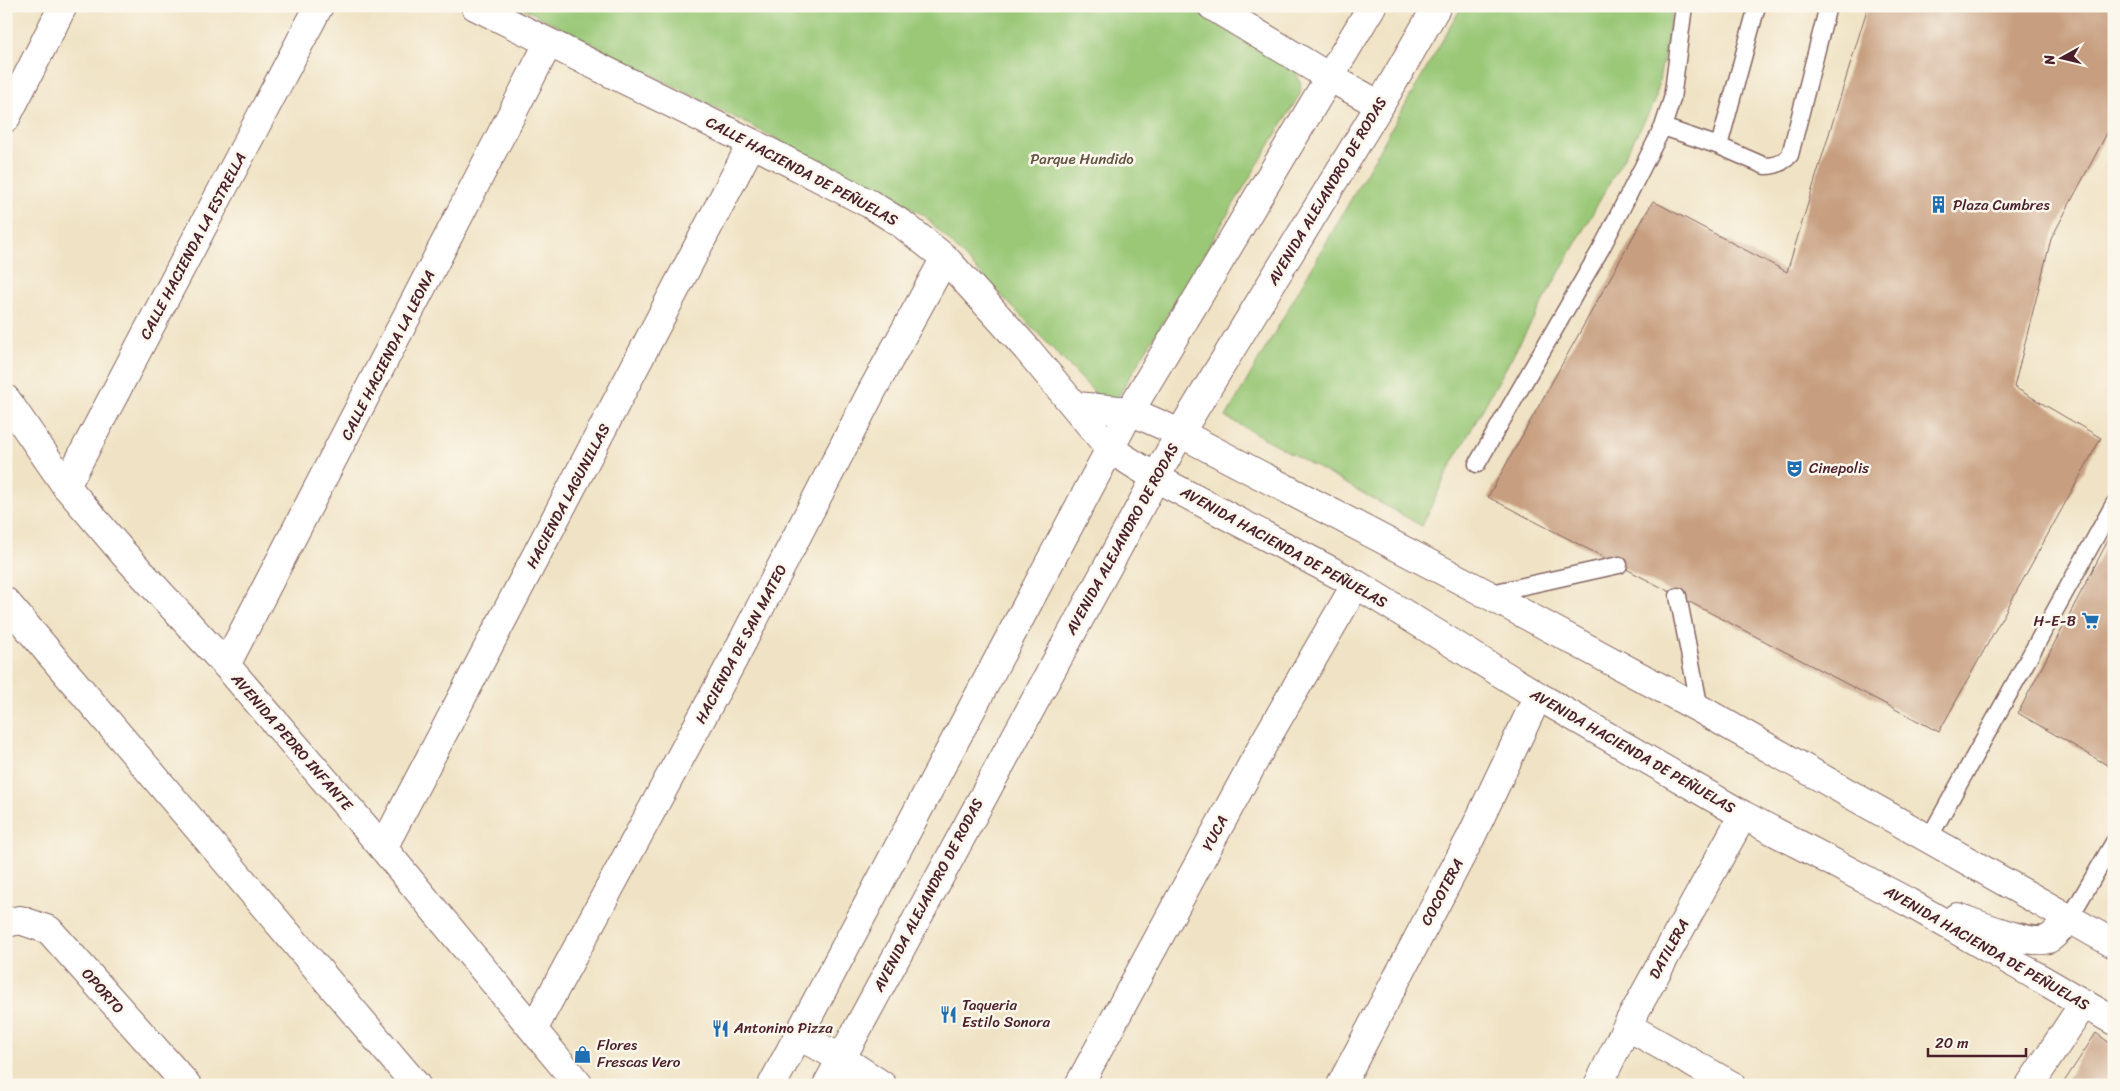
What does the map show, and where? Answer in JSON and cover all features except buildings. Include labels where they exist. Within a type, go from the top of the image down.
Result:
[{"type":"street","points":[[6,118],[63,6]]},
{"type":"street","name":"CALLE HACIENDA LA ESTRELLA","points":[[66,486],[319,6]]},
{"type":"street","name":"CALLE HACIENDA DE PEÑUELAS","points":[[474,6],[752,143],[870,204],[902,224],[944,258],[1076,406],[1110,449],[1156,478]]},
{"type":"street","points":[[1212,6],[1329,78],[1380,105]]},
{"type":"street","points":[[772,1085],[1130,412],[1372,6]]},
{"type":"street","name":"AVENIDA ALEJANDRO DE RODAS","points":[[827,1085],[1180,433],[1380,105],[1438,6]]},
{"type":"street","name":"CALLE HACIENDA LA LEONA","points":[[226,666],[548,44]]},
{"type":"street","name":"HACIENDA LAGUNILLAS","points":[[384,848],[752,143]]},
{"type":"street","name":"HACIENDA DE SAN MATEO","points":[[534,1028],[734,658],[873,389],[944,258]]},
{"type":"street","name":"AVENIDA PEDRO INFANTE","points":[[6,399],[66,486],[384,848],[579,1085]]},
{"type":"street","points":[[1076,406],[1130,412],[1180,433],[1487,594],[1700,710],[2114,944]]},
{"type":"street","name":"AVENIDA HACIENDA DE PEÑUELAS","points":[[1156,478],[1356,584],[1538,696],[1743,815],[1908,902],[2114,1021]]},
{"type":"street","name":"YUCA","points":[[1079,1085],[1265,741],[1356,584]]},
{"type":"street","points":[[6,602],[416,1085]]},
{"type":"street","name":"COCOTERA","points":[[1341,1085],[1471,837],[1538,696]]},
{"type":"street","name":"DATILERA","points":[[1598,1085],[1627,1026],[1743,815]]},
{"type":"street","points":[[1908,902],[2028,940],[2040,941],[2049,939],[2069,919]]},
{"type":"street","name":"OPORTO","points":[[6,923],[20,920],[48,930],[187,1085]]},
{"type":"street","points":[[2030,1085],[2084,1004]]},
{"type":"street","points":[[1627,1026],[1731,1085]]},
{"type":"street","points":[[798,1036],[841,1058],[882,1085]]},
{"type":"lane","points":[[1477,464],[1602,247],[1664,127],[1672,98],[1684,6]]},
{"type":"lane","points":[[1718,146],[1757,6]]},
{"type":"lane","points":[[1664,127],[1718,146],[1765,166],[1772,166],[1784,161],[1790,155],[1828,6]]},
{"type":"lane","points":[[1929,838],[2114,504]]},
{"type":"lane","points":[[1487,594],[1618,565]]},
{"type":"lane","points":[[1678,596],[1700,710]]},
{"type":"lane","points":[[2069,919],[2114,842]]},
{"type":"green space","name":"Parque Hundido","points":[[519,6],[1184,6],[1294,70],[1300,81],[1301,90],[1119,395],[1115,398],[1099,397],[924,215]]},
{"type":"green space","points":[[1462,6],[1673,6],[1655,102],[1448,471],[1422,526],[1226,417]]},
{"type":"place","name":"Plaza Cumbres","points":[[1939,205]]},
{"type":"place","name":"Cinepolis","points":[[1795,468]]},
{"type":"place","name":"H-E-B","points":[[2090,621]]},
{"type":"place","name":"Taqueria Estilo Sonora","points":[[948,1014]]},
{"type":"place","name":"Antonino Pizza","points":[[720,1028]]},
{"type":"place","name":"Flores Frescas Vero","points":[[583,1054]]}]
